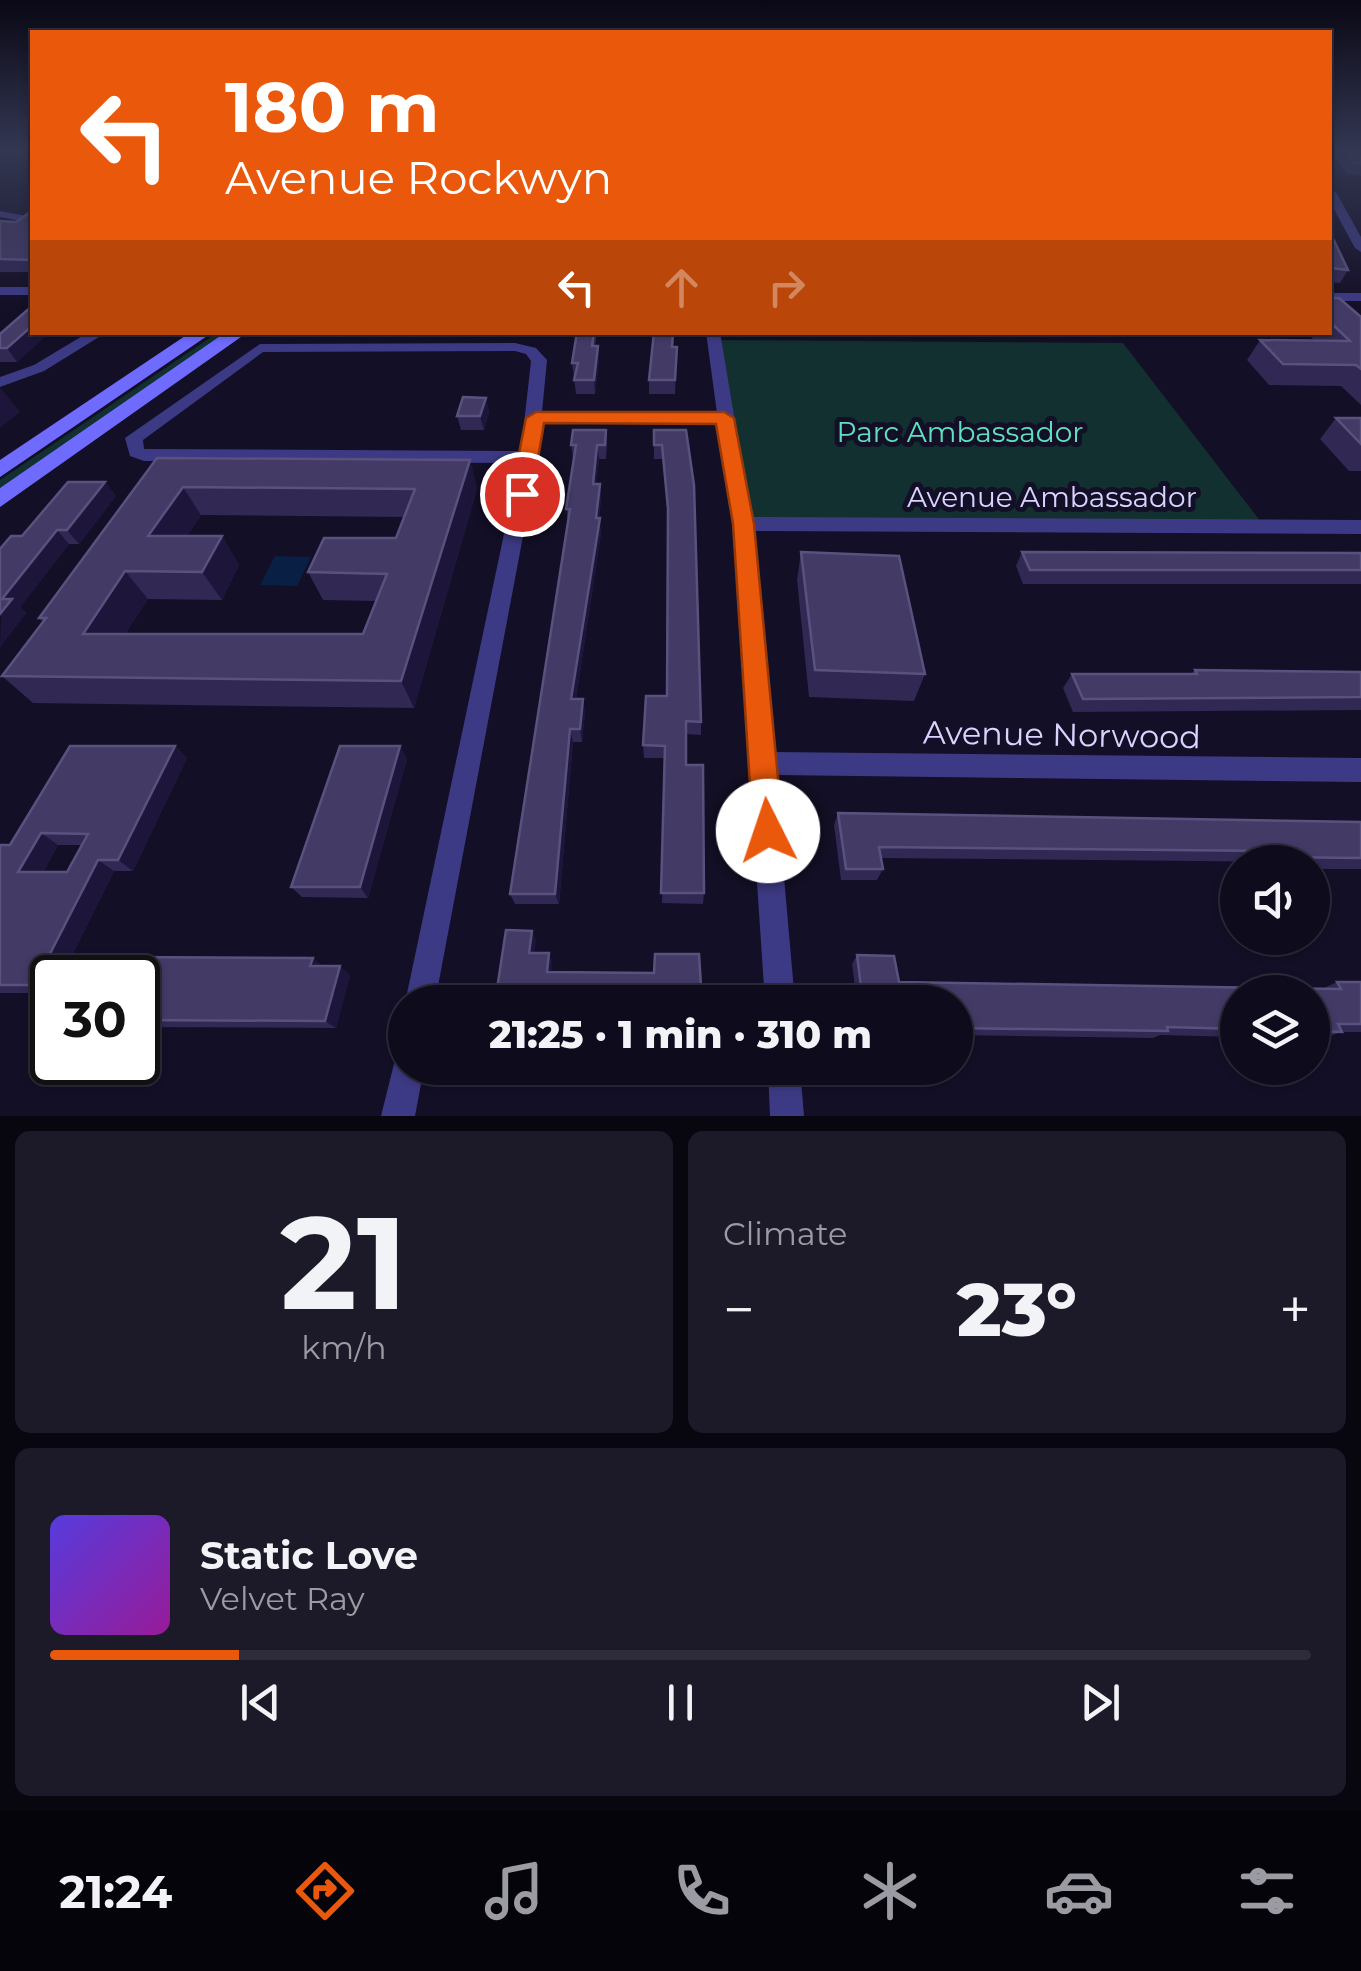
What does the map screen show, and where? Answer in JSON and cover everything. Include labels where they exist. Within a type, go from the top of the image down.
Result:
[{"type":"main road","points":[[0,470],[200,335]]},
{"type":"main road","points":[[0,500],[235,335]]},
{"type":"street","points":[[1338,203],[1356,229],[1361,248]]},
{"type":"street","points":[[0,214],[30,220]]},
{"type":"street","points":[[0,291],[30,291]]},
{"type":"street","points":[[1332,297],[1361,297]]},
{"type":"street","points":[[6,381],[94,335]]},
{"type":"street","points":[[712,335],[744,524],[779,985]]},
{"type":"street","points":[[423,985],[529,457],[539,360],[531,350],[276,345],[247,353],[138,433],[133,446],[144,455],[529,457]]},
{"type":"street","points":[[536,418],[724,418]]},
{"type":"street","name":"Avenue Ambassador","points":[[744,524],[1361,526]]},
{"type":"street","name":"Avenue Norwood","points":[[764,762],[1361,770]]},
{"type":"street","points":[[398,1116],[404,1085]]},
{"type":"street","points":[[785,1085],[787,1116]]},
{"type":"green space","points":[[214,335],[223,335],[0,488],[0,480]]},
{"type":"green space","name":"Parc Ambassador","points":[[713,340],[1123,343],[1261,522],[743,524]]},
{"type":"water","points":[[275,556],[311,557],[297,586],[260,585]]},
{"type":"building","points":[[30,212],[30,260],[0,259],[0,221],[16,222]]},
{"type":"building","points":[[1332,236],[1348,270],[1332,268]]},
{"type":"building","points":[[1332,298],[1339,298],[1361,317],[1361,369],[1356,365],[1283,364],[1260,340],[1350,341],[1332,324]]},
{"type":"building","points":[[30,308],[30,328],[7,348],[0,348],[0,334]]},
{"type":"building","points":[[577,335],[594,335],[592,346],[598,346],[594,380],[574,380],[578,363],[572,363]]},
{"type":"building","points":[[654,335],[673,335],[672,347],[677,347],[675,380],[649,380]]},
{"type":"building","points":[[463,397],[486,398],[480,416],[457,416]]},
{"type":"building","points":[[1336,418],[1361,418],[1361,444]]},
{"type":"building","points":[[573,430],[606,430],[605,445],[597,445],[593,484],[600,484],[596,518],[600,518],[571,699],[583,699],[580,729],[570,729],[555,894],[510,894],[570,509],[566,509],[576,445],[571,445]]},
{"type":"building","points":[[654,430],[686,430],[694,485],[701,722],[686,721],[686,765],[703,765],[704,893],[661,893],[665,746],[643,745],[646,696],[667,696],[668,509],[662,445],[654,445]]},
{"type":"building","points":[[157,458],[470,460],[401,681],[2,676],[46,618],[39,618]],"holes":[[[183,487],[415,489],[396,538],[324,538],[308,572],[387,574],[363,634],[83,634],[125,571],[202,572],[222,536],[148,536]]]},
{"type":"building","points":[[68,482],[105,482],[67,530],[57,530],[2,599],[12,599],[0,614],[0,549],[11,536],[22,536]]},
{"type":"building","points":[[801,552],[899,556],[925,674],[815,670]]},
{"type":"building","points":[[1022,552],[1361,553],[1361,570],[1030,570]]},
{"type":"building","points":[[1195,670],[1361,672],[1361,697],[1083,699],[1072,674],[1197,674]]},
{"type":"building","points":[[70,746],[175,746],[118,860],[98,860],[49,955],[30,955],[30,985],[0,985],[0,845],[10,845]],"holes":[[[41,833],[88,834],[67,872],[18,872]]]},
{"type":"building","points":[[340,746],[400,746],[360,887],[291,887]]},
{"type":"building","points":[[838,813],[1361,822],[1361,858],[1330,858],[1330,845],[1220,845],[1220,850],[879,847],[883,869],[846,869]]},
{"type":"building","points":[[506,930],[532,931],[529,953],[549,953],[547,972],[654,973],[655,954],[699,954],[701,985],[498,985]]},
{"type":"building","points":[[857,955],[894,956],[899,982],[1220,987],[1220,1028],[973,1028],[973,985],[861,985]]},
{"type":"building","points":[[160,957],[313,958],[310,966],[340,966],[325,1021],[160,1020]]},
{"type":"building","points":[[1337,982],[1361,982],[1361,1024],[1338,1024],[1342,1032],[1330,1032],[1330,989],[1341,989]]},
{"type":"route","points":[[522,494],[536,418],[724,418],[744,524],[768,831]]}]
